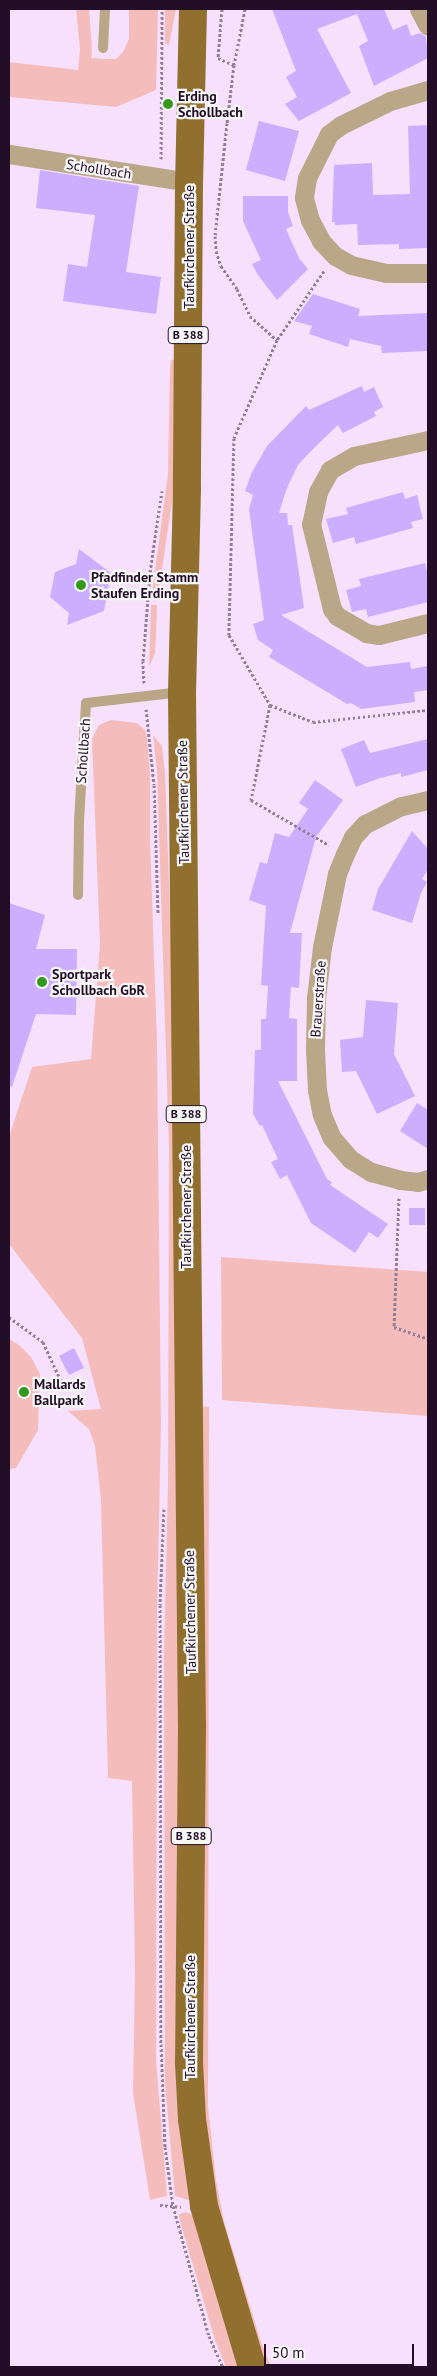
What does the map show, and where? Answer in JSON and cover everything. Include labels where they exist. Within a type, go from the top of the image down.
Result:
[{"type":"main road","name":"Taufkirchener Straße","points":[[193,9],[178,180],[187,489],[182,692],[192,1725],[189,2063],[192,2119],[204,2206],[252,2367]]},
{"type":"street","points":[[418,9],[428,26]]},
{"type":"street","points":[[428,90],[390,101],[341,125],[330,134],[323,143],[307,178],[304,198],[310,220],[321,241],[335,256],[350,265],[386,273],[428,273]]},
{"type":"street","name":"Schollbach","points":[[9,154],[178,180]]},
{"type":"street","points":[[428,440],[354,456],[330,470],[316,498],[311,524],[332,609],[336,616],[366,633],[379,635],[428,623]]},
{"type":"street","name":"Brauerstraße","points":[[428,800],[401,806],[365,824],[353,837],[335,884],[322,947],[316,998],[317,1090],[322,1116],[332,1138],[350,1159],[372,1172],[400,1180],[418,1182],[428,1179]]},
{"type":"lane","points":[[103,48],[105,9]]},
{"type":"lane","name":"Schollbach","points":[[78,895],[79,821],[86,703],[182,692]]},
{"type":"path","points":[[162,9],[160,146],[162,166],[178,180]]},
{"type":"path","points":[[222,9],[218,58],[234,65]]},
{"type":"path","points":[[245,9],[234,65],[214,236],[221,266],[250,316],[277,340]]},
{"type":"path","points":[[335,256],[277,340],[234,438],[229,635],[270,705],[314,722],[428,710]]},
{"type":"path","points":[[144,697],[143,661],[149,582],[162,490]]},
{"type":"path","points":[[270,705],[250,800],[345,854]]},
{"type":"path","points":[[400,1180],[394,1327],[428,1339]]},
{"type":"path","points":[[9,1317],[43,1342],[61,1381]]},
{"type":"shaded area","points":[[76,9],[89,9],[91,58],[116,59],[123,52],[129,39],[129,9],[158,9],[156,90],[116,107],[9,97],[9,62],[78,70],[80,49]]},
{"type":"shaded area","points":[[165,9],[176,9],[169,45],[165,43]]},
{"type":"shaded area","points":[[176,359],[175,481],[158,597],[152,593],[168,474],[170,368],[171,360]]},
{"type":"shaded area","points":[[151,605],[157,605],[155,653],[149,667]]},
{"type":"shaded area","points":[[111,720],[137,723],[145,730],[150,775],[150,839],[157,1043],[161,1424],[157,1614],[156,2060],[167,2196],[150,2200],[133,2093],[135,1972],[132,1781],[108,1778],[101,1500],[95,1446],[89,1429],[68,1411],[101,1409],[82,1338],[9,1244],[9,1137],[32,1067],[91,1059],[100,944],[92,739],[99,725]]},
{"type":"shaded area","points":[[153,735],[162,746],[165,773],[172,966],[192,2199],[188,2200],[175,2196],[165,2083],[164,1653],[168,1484],[169,1148],[157,770]]},
{"type":"shaded area","points":[[221,1257],[428,1272],[428,1416],[222,1400]]},
{"type":"shaded area","name":"Mallards Ballpark","points":[[9,1339],[19,1345],[31,1357],[40,1374],[38,1430],[16,1468],[9,1469]]},
{"type":"shaded area","points":[[200,1406],[209,1407],[208,2106],[216,2180],[224,2222],[261,2342],[271,2367],[265,2367],[223,2235],[208,2147],[203,2075]]},
{"type":"shaded area","points":[[186,2212],[195,2216],[225,2325],[241,2367],[226,2367],[215,2340],[180,2221],[179,2214]]},
{"type":"building","points":[[272,9],[384,9],[393,30],[407,24],[411,36],[420,33],[426,37],[428,58],[374,86],[359,46],[368,41],[357,14],[317,29],[351,93],[299,121],[285,104],[297,97],[286,77],[296,71]]},
{"type":"building","points":[[259,121],[299,131],[285,181],[246,170]]},
{"type":"building","points":[[428,125],[428,248],[399,249],[399,244],[358,245],[357,224],[335,225],[335,222],[332,222],[334,165],[372,163],[373,195],[410,194],[408,126]]},
{"type":"building","points":[[40,170],[139,186],[126,272],[161,277],[156,314],[63,301],[68,264],[87,267],[95,215],[36,208]]},
{"type":"building","points":[[243,196],[288,196],[288,212],[293,226],[286,229],[299,258],[308,269],[277,300],[252,264],[261,260],[243,221]]},
{"type":"building","points":[[313,294],[360,309],[358,316],[428,313],[428,351],[382,353],[381,346],[350,339],[348,347],[309,334],[312,326],[294,321]]},
{"type":"building","points":[[362,386],[364,392],[374,387],[383,407],[374,412],[376,416],[343,433],[338,425],[314,448],[298,465],[287,488],[279,513],[287,513],[288,525],[292,525],[304,608],[281,615],[367,667],[410,662],[411,669],[428,666],[428,690],[414,692],[415,702],[361,709],[351,703],[347,704],[269,657],[273,650],[258,640],[253,624],[264,620],[249,509],[253,495],[245,491],[252,472],[267,446],[306,406],[309,410]]},
{"type":"building","points":[[403,492],[405,499],[417,495],[423,519],[411,522],[413,528],[356,544],[354,537],[333,543],[326,519],[348,514],[346,508]]},
{"type":"building","name":"Pfadfinder Stamm Staufen Erding","points":[[79,549],[111,573],[104,611],[67,625],[69,613],[50,597],[55,572],[76,564]]},
{"type":"building","points":[[425,563],[428,576],[428,602],[368,617],[366,609],[352,612],[346,590],[361,586],[359,579]]},
{"type":"building","points":[[428,739],[428,770],[401,777],[401,773],[356,787],[341,749],[364,740],[370,753]]},
{"type":"building","points":[[315,780],[343,800],[316,837],[290,933],[302,933],[299,988],[291,987],[289,1018],[297,1019],[297,1081],[278,1081],[327,1179],[332,1182],[330,1185],[388,1224],[378,1238],[369,1232],[355,1253],[311,1223],[287,1175],[280,1179],[271,1162],[278,1159],[262,1125],[260,1126],[253,1114],[255,1050],[261,1050],[261,1019],[266,1019],[268,986],[261,985],[266,906],[249,900],[260,862],[267,864],[275,833],[289,837],[308,809],[299,803]]},
{"type":"building","points":[[412,831],[428,849],[428,869],[422,879],[427,882],[421,893],[412,923],[372,910],[378,889]]},
{"type":"building","name":"Sportpark Schollbach GbR","points":[[9,903],[45,915],[36,949],[77,949],[76,1015],[36,1014],[12,1087],[9,1086]]},
{"type":"building","points":[[366,1000],[398,1003],[394,1054],[415,1096],[377,1114],[356,1071],[342,1072],[340,1040],[363,1037]]},
{"type":"building","points":[[417,1103],[428,1110],[428,1149],[400,1131]]},
{"type":"building","points":[[409,1208],[425,1208],[425,1225],[409,1225]]},
{"type":"building","points":[[74,1348],[84,1368],[69,1375],[59,1356]]},
{"type":"place","name":"Erding Schollbach","points":[[168,104]]},
{"type":"place","name":"Pfadfinder Stamm Staufen Erding","points":[[81,585]]},
{"type":"place","name":"Sportpark Schollbach GbR","points":[[42,982]]},
{"type":"place","name":"Mallards Ballpark","points":[[24,1392]]}]
